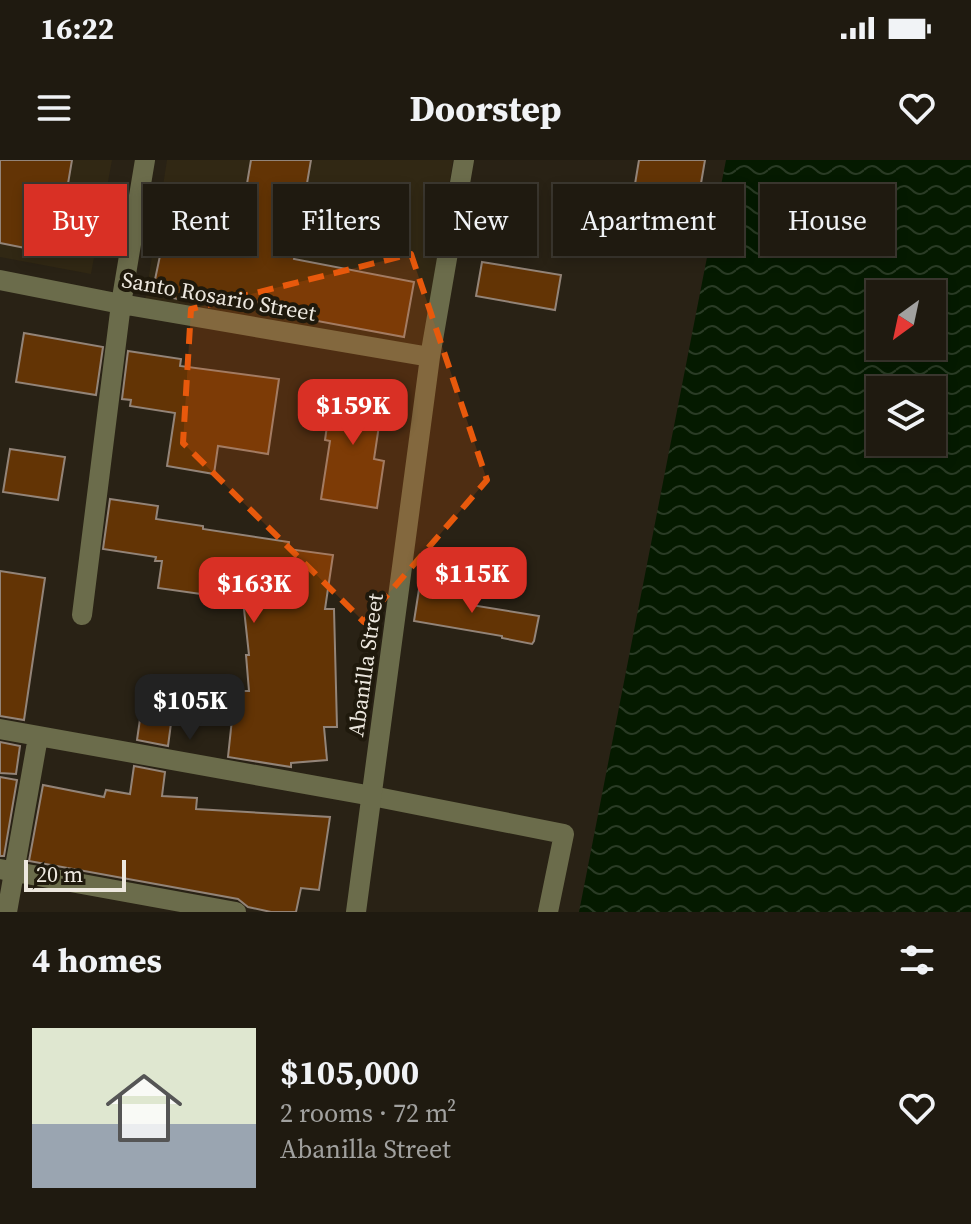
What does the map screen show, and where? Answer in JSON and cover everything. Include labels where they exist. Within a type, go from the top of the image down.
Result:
[{"type":"street","points":[[82,615],[121,304],[145,160]]},
{"type":"street","name":"Abanilla Street","points":[[356,912],[430,357],[464,160]]},
{"type":"street","name":"Santo Rosario Street","points":[[0,280],[430,357]]},
{"type":"street","points":[[0,729],[564,834],[548,912]]},
{"type":"street","points":[[7,912],[8,870],[38,737]]},
{"type":"street","points":[[8,870],[236,912]]},
{"type":"highlighted area","points":[[411,254],[487,480],[364,622],[183,443],[191,309]]},
{"type":"shaded area","points":[[0,160],[112,160],[108,184],[24,184],[24,256],[94,256],[91,274],[0,257]]},
{"type":"shaded area","points":[[167,160],[453,160],[449,184],[425,184],[425,256],[438,256],[424,346],[145,301],[152,256],[257,256],[257,184],[163,184]]},
{"type":"water","points":[[726,160],[971,160],[971,912],[579,912],[707,256],[744,256],[744,184],[721,184]]},
{"type":"building","points":[[0,160],[72,160],[68,184],[24,184],[24,248],[0,243]]},
{"type":"building","points":[[251,160],[311,160],[307,184],[273,184],[273,256],[295,256],[294,259],[414,282],[404,337],[312,320],[314,312],[186,289],[184,300],[152,294],[160,256],[257,256],[257,184],[247,184]]},
{"type":"building","points":[[639,160],[705,160],[701,184],[635,184]]},
{"type":"building","points":[[482,262],[561,275],[555,310],[476,296]]},
{"type":"building","points":[[24,333],[103,347],[96,395],[16,382]]},
{"type":"building","points":[[128,351],[181,359],[180,366],[279,379],[268,454],[218,446],[214,474],[167,466],[175,413],[130,406],[131,400],[122,399]]},
{"type":"building","points":[[333,384],[384,392],[374,459],[384,461],[377,508],[321,499],[330,441],[325,440]]},
{"type":"building","points":[[10,449],[65,457],[58,500],[3,492]]},
{"type":"building","points":[[110,499],[158,506],[156,519],[289,542],[288,549],[333,555],[325,609],[334,609],[337,727],[324,727],[327,760],[291,763],[291,767],[228,757],[235,691],[249,691],[243,600],[158,588],[162,561],[155,561],[156,557],[103,549]]},
{"type":"building","points":[[0,571],[45,578],[24,720],[0,716]]},
{"type":"building","points":[[420,583],[473,592],[471,605],[539,616],[534,641],[532,644],[414,621]]},
{"type":"building","points":[[141,712],[172,716],[168,746],[137,740]]},
{"type":"building","points":[[0,742],[20,746],[16,774],[0,773]]},
{"type":"building","points":[[134,766],[165,772],[162,796],[197,798],[196,809],[330,817],[319,890],[301,888],[296,912],[271,912],[248,907],[238,899],[29,861],[43,785],[104,797],[106,790],[130,794]]},
{"type":"building","points":[[0,777],[17,780],[4,856],[0,856]]}]
